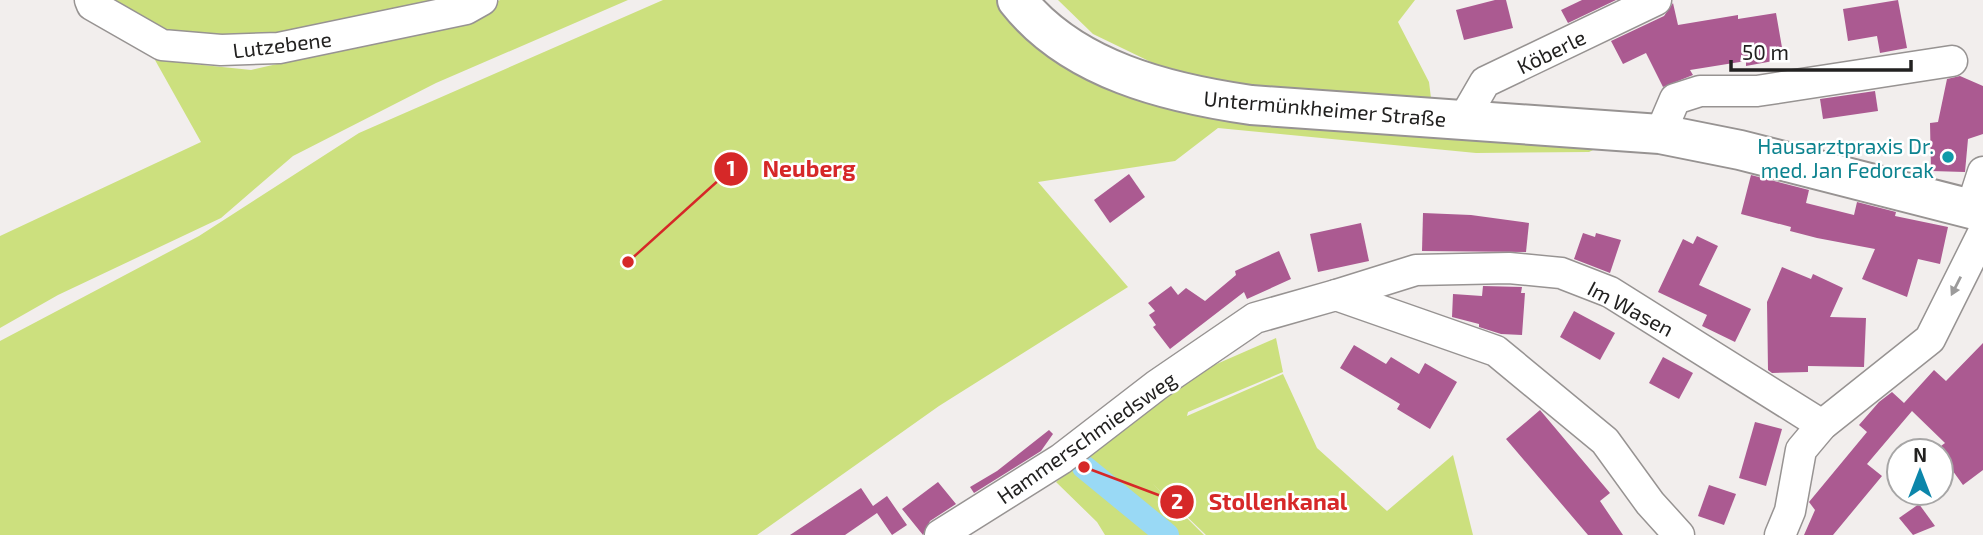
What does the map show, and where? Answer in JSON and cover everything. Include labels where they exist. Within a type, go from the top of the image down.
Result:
[{"type":"main road","name":"Untermünkheimer Straße","points":[[1017,0],[1026,12],[1060,40],[1095,61],[1183,95],[1251,105],[1660,134],[1740,150],[1979,218]]},
{"type":"street","name":"Lutzebene","points":[[90,0],[92,5],[162,45],[221,50],[279,48],[339,37],[466,9],[482,0]]},
{"type":"street","name":"Köberle","points":[[1463,120],[1485,82],[1656,0]]},
{"type":"street","points":[[1660,134],[1675,99],[1700,91],[1757,91],[1952,61]]},
{"type":"street","points":[[1780,535],[1790,511],[1801,450],[1822,425],[1930,340],[1979,218],[1983,172]]},
{"type":"street","name":"Im Wasen","points":[[1336,295],[1416,270],[1509,268],[1561,273],[1610,292],[1822,425]]},
{"type":"street","points":[[1336,295],[1496,351],[1605,442],[1650,502],[1679,535]]},
{"type":"street","name":"Hammerschmiedsweg","points":[[940,535],[1061,459],[1157,385],[1255,318],[1336,295]]},
{"type":"green space","points":[[100,0],[444,0],[321,35],[177,38]]},
{"type":"green space","points":[[500,0],[628,0],[436,83],[293,156],[221,218],[58,295],[0,328],[0,236],[201,142],[155,60],[251,70],[457,23]]},
{"type":"green space","points":[[663,0],[1000,0],[1054,55],[1599,147],[1589,152],[1476,153],[1218,128],[1175,161],[1038,182],[1128,287],[939,406],[757,535],[0,535],[0,341],[199,236],[359,133]]},
{"type":"green space","points":[[1058,0],[1415,0],[1398,22],[1429,82],[1431,98],[1333,95],[1235,85],[1155,64],[1093,34]]},
{"type":"green space","points":[[1276,338],[1283,372],[1188,412],[1187,416],[1283,374],[1317,448],[1387,511],[1453,455],[1473,535],[1206,535],[1153,484],[1204,535],[1105,535],[1097,522],[1056,482],[1196,373]]},
{"type":"building","points":[[1495,0],[1506,0],[1513,28],[1464,40],[1456,10]]},
{"type":"building","points":[[1582,0],[1616,0],[1568,23],[1561,10]]},
{"type":"building","points":[[1898,0],[1907,48],[1880,53],[1877,36],[1848,41],[1843,9]]},
{"type":"building","points":[[1673,3],[1678,25],[1738,15],[1738,19],[1776,13],[1784,59],[1746,66],[1746,61],[1690,70],[1693,75],[1663,87],[1646,53],[1623,64],[1611,41],[1664,16]]},
{"type":"building","points":[[1960,76],[1983,86],[1983,134],[1968,139],[1965,172],[1931,171],[1930,123],[1938,122],[1947,79]]},
{"type":"building","points":[[1875,91],[1878,111],[1823,119],[1820,99]]},
{"type":"building","points":[[1129,174],[1145,197],[1110,223],[1094,200]]},
{"type":"building","points":[[1751,175],[1809,190],[1806,203],[1854,215],[1857,202],[1896,212],[1895,216],[1948,227],[1940,264],[1918,259],[1907,297],[1862,279],[1875,249],[1790,231],[1791,227],[1741,214]]},
{"type":"building","points":[[1423,213],[1471,215],[1529,223],[1526,252],[1422,251]]},
{"type":"building","points":[[1361,223],[1369,261],[1318,272],[1310,234]]},
{"type":"building","points":[[1583,233],[1595,237],[1596,233],[1621,240],[1610,273],[1574,259]]},
{"type":"building","points":[[1697,236],[1718,246],[1699,285],[1751,309],[1735,342],[1702,326],[1707,315],[1658,292],[1683,239],[1693,244]]},
{"type":"building","points":[[1279,251],[1291,279],[1247,299],[1244,292],[1170,349],[1153,327],[1156,325],[1149,315],[1155,311],[1148,303],[1171,286],[1178,295],[1186,288],[1205,301],[1236,275],[1235,271]]},
{"type":"building","points":[[1782,267],[1811,279],[1813,274],[1843,288],[1830,317],[1866,318],[1864,367],[1808,366],[1808,372],[1772,373],[1768,370],[1767,302]]},
{"type":"building","points":[[1483,286],[1522,287],[1521,293],[1525,293],[1522,335],[1501,334],[1479,327],[1479,324],[1452,317],[1453,294],[1482,296]]},
{"type":"building","points":[[1574,311],[1615,333],[1600,360],[1560,337]]},
{"type":"building","points":[[1983,343],[1983,470],[1963,485],[1955,474],[1955,437],[1939,437],[1912,411],[1890,437],[1885,437],[1885,443],[1867,464],[1882,476],[1833,535],[1804,535],[1815,510],[1809,502],[1867,432],[1859,425],[1879,402],[1892,392],[1904,403],[1934,370],[1946,381]]},
{"type":"building","points":[[1354,345],[1386,364],[1391,357],[1419,374],[1425,363],[1457,382],[1430,429],[1397,409],[1400,404],[1340,368]]},
{"type":"building","points":[[1663,357],[1693,373],[1679,399],[1649,383]]},
{"type":"building","points":[[1540,410],[1610,493],[1600,501],[1623,535],[1588,535],[1506,439]]},
{"type":"building","points":[[1755,422],[1782,429],[1766,486],[1739,478]]},
{"type":"building","points":[[1049,430],[1053,434],[1041,451],[974,493],[970,487],[997,471]]},
{"type":"building","points":[[938,482],[956,504],[930,521],[923,535],[902,509]]},
{"type":"building","points":[[1709,485],[1736,494],[1724,525],[1698,516]]},
{"type":"building","points":[[861,488],[873,506],[887,496],[907,525],[892,535],[877,513],[845,535],[790,535]]},
{"type":"building","points":[[1915,507],[1921,507],[1935,526],[1913,535],[1899,518]]},
{"type":"waterway","points":[[1084,467],[1167,535]]},
{"type":"place","name":"Hausarztpraxis Dr. med. Jan Fedorcak","points":[[1948,157]]},
{"type":"place","name":"Neuberg","points":[[628,262]]},
{"type":"place","name":"Stollenkanal","points":[[1084,467]]}]
